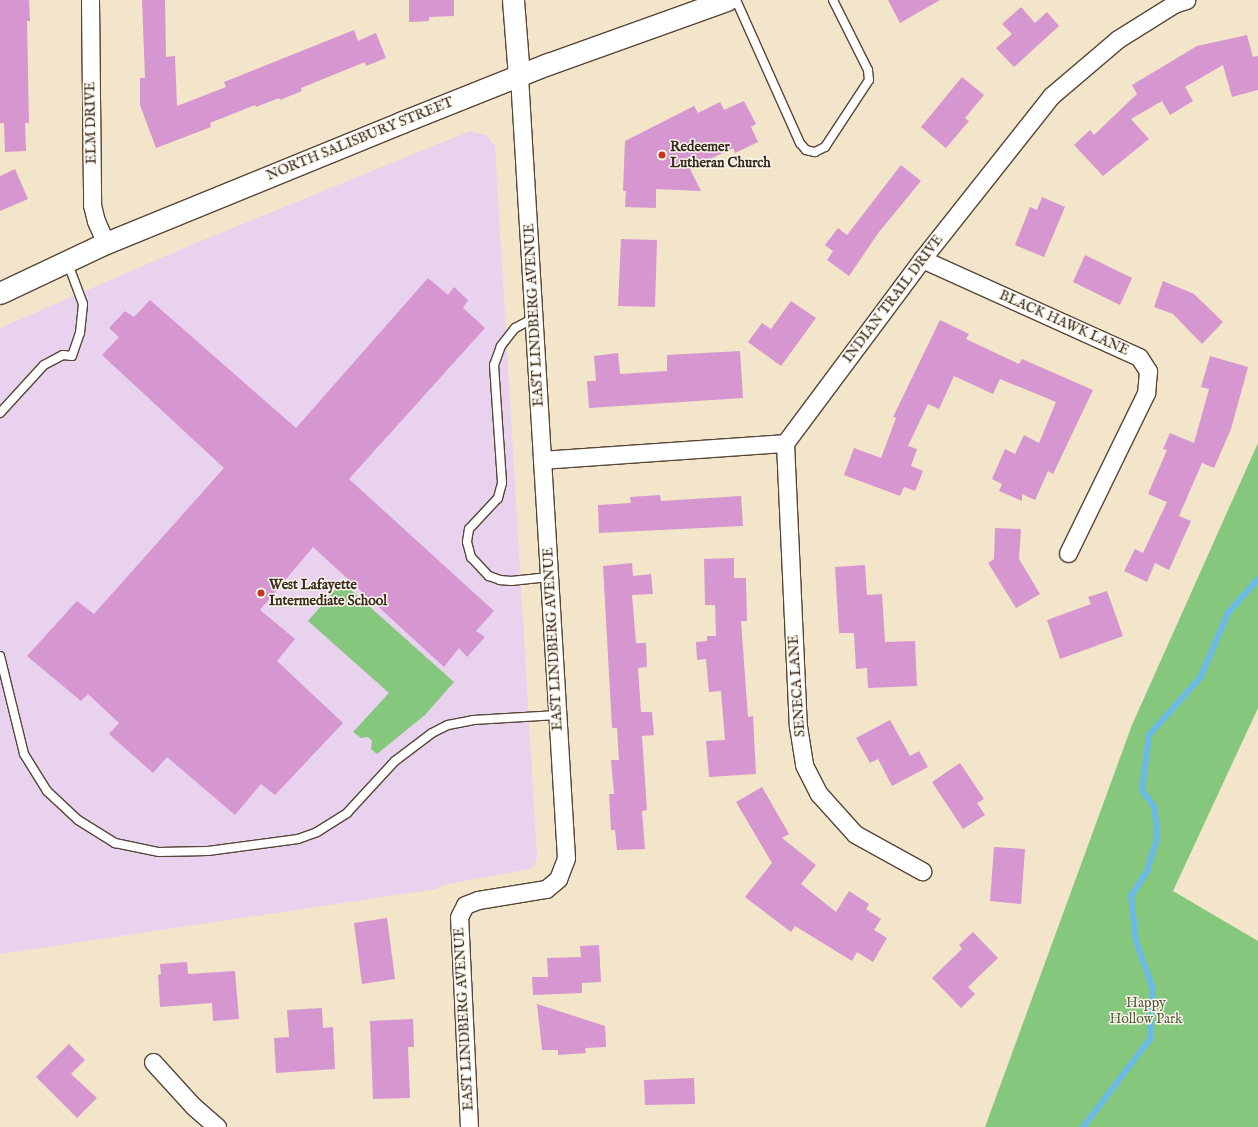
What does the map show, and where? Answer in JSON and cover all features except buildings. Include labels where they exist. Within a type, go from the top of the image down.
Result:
[{"type":"street","name":"ELM DRIVE","points":[[90,0],[92,205],[96,221],[106,243]]},
{"type":"street","points":[[513,0],[518,76]]},
{"type":"street","name":"NORTH SALISBURY STREET","points":[[0,293],[67,260],[106,243],[518,76],[727,0]]},
{"type":"street","name":"INDIAN TRAIL DRIVE","points":[[785,443],[922,259],[1052,96],[1118,39],[1174,4],[1186,0]]},
{"type":"street","name":"EAST LINDBERG AVENUE","points":[[469,1127],[460,917],[465,905],[478,900],[546,889],[558,879],[565,867],[558,715],[518,76]]},
{"type":"street","name":"BLACK HAWK LANE","points":[[922,259],[1139,357],[1148,371],[1146,392],[1068,553]]},
{"type":"street","points":[[542,460],[785,443]]},
{"type":"street","name":"SENECA LANE","points":[[785,443],[798,726],[804,765],[819,794],[855,834],[922,871]]},
{"type":"street","points":[[153,1062],[193,1106],[217,1127]]},
{"type":"lane","points":[[736,0],[800,143],[806,150],[815,152],[825,147],[869,80],[868,70],[833,0]]},
{"type":"lane","points":[[0,412],[48,362],[63,355],[72,356],[80,333],[83,304],[67,260]]},
{"type":"lane","points":[[534,318],[515,328],[501,346],[494,365],[502,483],[498,498],[469,529],[467,542],[471,557],[489,576],[511,581],[549,577]]},
{"type":"lane","points":[[0,656],[24,754],[47,791],[78,820],[115,843],[159,852],[201,852],[298,839],[317,832],[347,813],[395,761],[425,738],[448,725],[472,720],[558,715]]},
{"type":"shaded area","name":"West Lafayette Intermediate School","points":[[470,131],[486,135],[495,146],[537,857],[535,865],[529,869],[443,885],[436,889],[0,954],[0,328],[196,243]]},
{"type":"green space","name":"Happy Hollow Park","points":[[1258,443],[1258,708],[1173,891],[1258,941],[1258,1127],[985,1127],[1132,725]]},
{"type":"green space","points":[[342,582],[454,682],[425,715],[377,754],[371,749],[372,741],[368,737],[361,738],[353,732],[389,693],[308,621]]},
{"type":"waterway","points":[[1083,1127],[1150,1039],[1153,989],[1136,941],[1131,896],[1147,871],[1157,839],[1155,808],[1142,790],[1149,735],[1200,678],[1228,613],[1258,579]]},
{"type":"place","name":"Redeemer Lutheran Church","points":[[662,155]]},
{"type":"place","name":"West Lafayette Intermediate School","points":[[261,593]]}]
